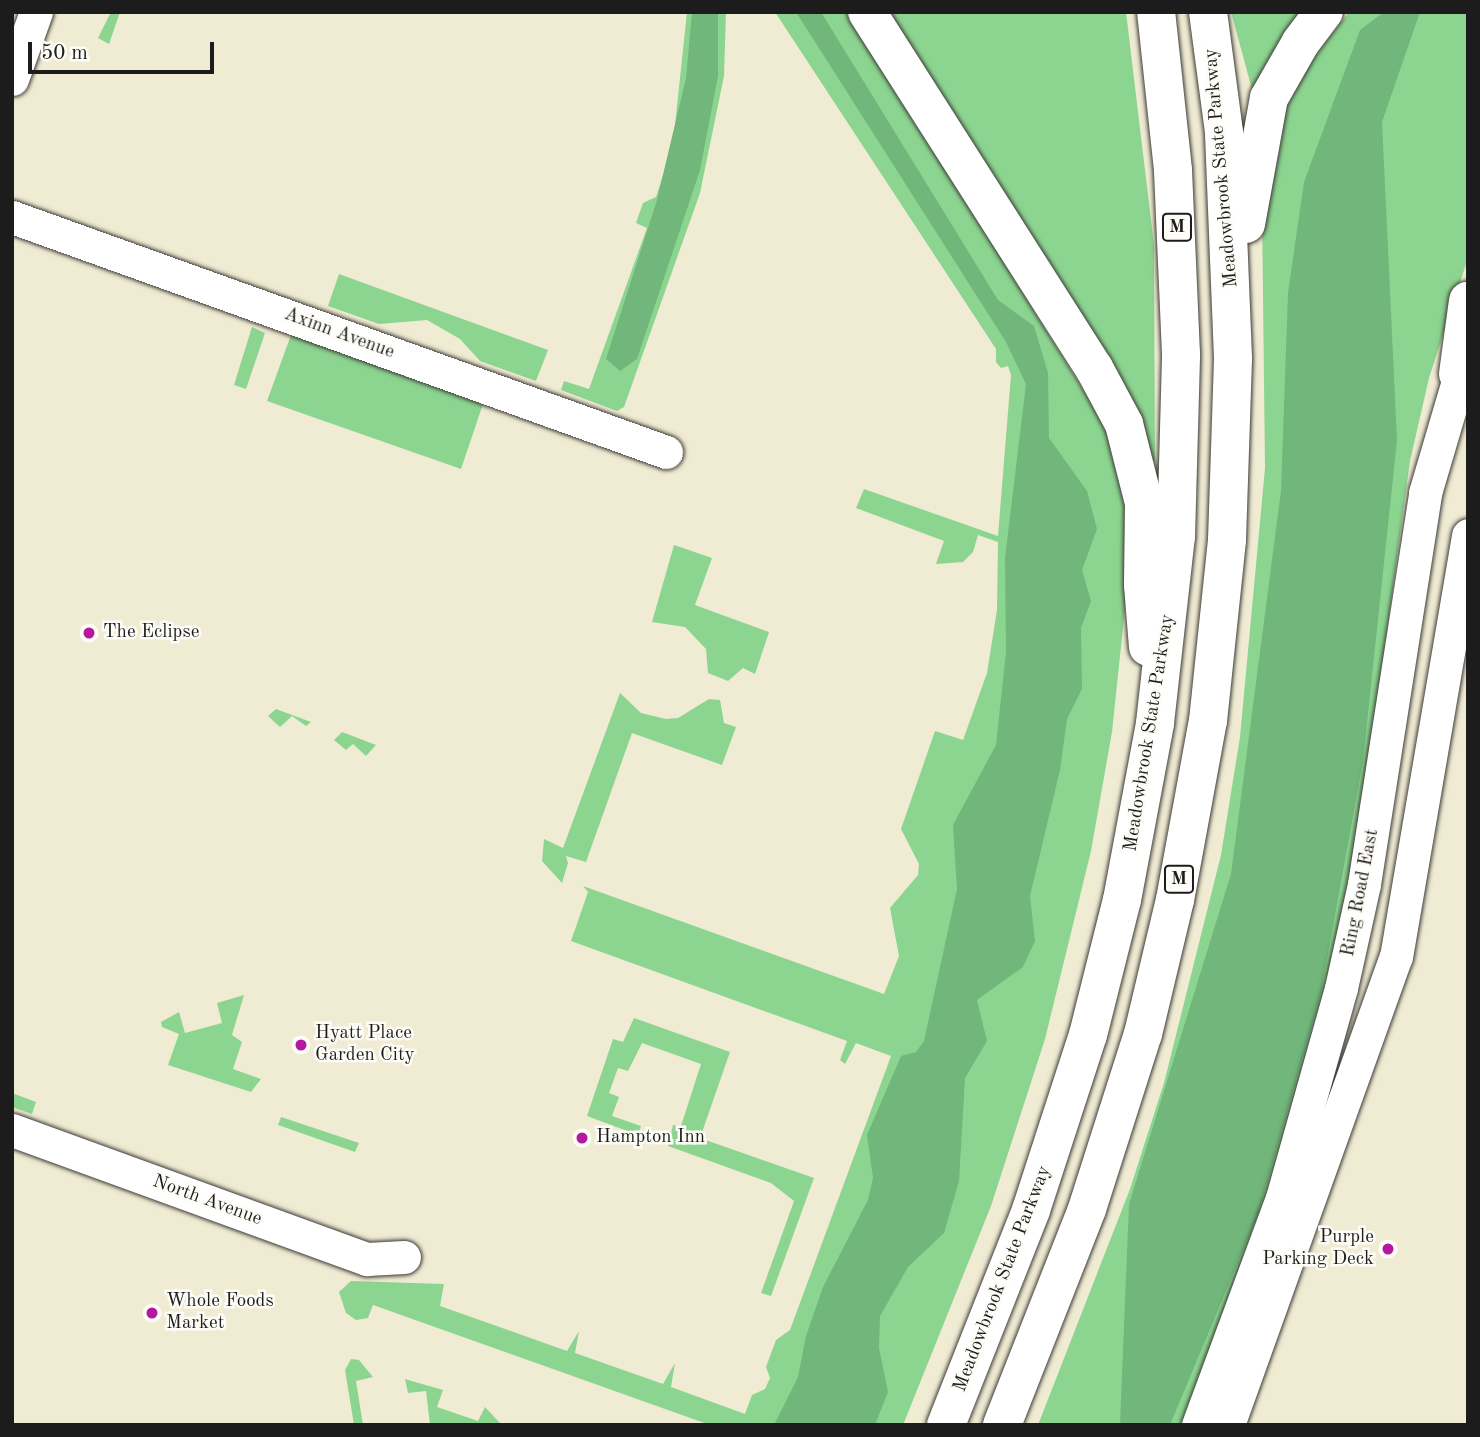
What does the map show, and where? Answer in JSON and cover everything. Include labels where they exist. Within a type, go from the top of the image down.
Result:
[{"type":"highway","points":[[867,12],[1094,368],[1124,424],[1144,503],[1143,585],[1155,723]]},
{"type":"highway","name":"Meadowbrook State Parkway","points":[[946,1425],[1031,1210],[1088,1035],[1127,878],[1155,723],[1175,537],[1181,376],[1174,170],[1156,12]]},
{"type":"highway","name":"Meadowbrook State Parkway","points":[[1003,1423],[1106,1155],[1143,1034],[1175,900],[1208,721],[1221,609],[1232,449],[1233,313],[1224,132],[1208,12]]},
{"type":"highway","points":[[1233,313],[1267,107],[1289,60],[1324,12]]},
{"type":"highway","points":[[1463,361],[1468,301]]},
{"type":"highway","points":[[933,1425],[965,1378]]},
{"type":"street","points":[[12,79],[36,12]]},
{"type":"street","name":"Axinn Avenue","points":[[12,217],[666,452]]},
{"type":"street","name":"Ring Road East","points":[[1198,1425],[1266,1247],[1328,1040],[1364,884],[1425,493],[1463,361]]},
{"type":"street","points":[[1228,1425],[1367,1071],[1396,957],[1468,535]]},
{"type":"street","points":[[1328,1040],[1367,1071]]},
{"type":"street","name":"North Avenue","points":[[12,1130],[368,1259],[404,1257]]},
{"type":"green space","points":[[111,12],[120,12],[109,44],[98,38]]},
{"type":"green space","points":[[687,12],[726,12],[724,76],[700,193],[624,407],[617,411],[561,390],[564,381],[589,389],[647,228],[636,223],[643,203],[656,197],[673,144]]},
{"type":"green space","points":[[692,12],[718,12],[718,76],[700,170],[637,359],[620,371],[606,359],[657,200],[686,78]]},
{"type":"green space","points":[[775,12],[848,12],[1123,454],[1129,570],[1112,732],[1091,851],[1045,1039],[991,1206],[903,1425],[710,1425],[373,1305],[368,1318],[356,1320],[346,1313],[339,1292],[351,1281],[444,1284],[440,1306],[567,1351],[579,1331],[575,1353],[663,1384],[675,1363],[671,1387],[745,1414],[752,1395],[765,1389],[770,1378],[766,1367],[776,1340],[790,1330],[891,1056],[856,1043],[845,1064],[840,1060],[847,1041],[571,941],[588,892],[583,886],[884,994],[899,956],[890,908],[918,875],[919,864],[901,829],[935,731],[963,740],[987,673],[997,610],[998,542],[978,535],[973,552],[963,562],[936,564],[944,541],[856,508],[864,489],[998,536],[1011,375],[1008,366],[1001,368],[996,362],[996,349]]},
{"type":"green space","points":[[796,12],[821,12],[998,300],[1034,326],[1048,373],[1049,438],[1087,491],[1097,529],[1082,570],[1091,601],[1081,628],[1082,689],[1067,719],[1060,770],[1030,896],[1035,941],[1023,967],[977,1000],[987,1041],[965,1078],[959,1181],[944,1233],[908,1267],[880,1316],[879,1348],[888,1392],[875,1425],[774,1425],[798,1377],[806,1336],[823,1287],[868,1200],[873,1178],[867,1135],[901,1056],[916,1052],[924,1041],[957,889],[953,825],[996,745],[1006,652],[1005,558],[1026,384],[1006,342]]},
{"type":"green space","points":[[876,12],[1126,12],[1154,245],[1155,461],[1143,460]]},
{"type":"green space","points":[[1231,12],[1311,12],[1256,104]]},
{"type":"green space","points":[[1349,12],[1468,12],[1468,258],[1429,378],[1410,461],[1360,830],[1320,1020],[1259,1232],[1184,1425],[1038,1425],[1130,1189],[1164,1083],[1221,855],[1240,737],[1265,468],[1262,208],[1273,141],[1292,86]]},
{"type":"green space","points":[[1384,12],[1420,12],[1382,122],[1397,440],[1363,761],[1321,992],[1258,1214],[1170,1425],[1120,1425],[1129,1204],[1231,874],[1281,491],[1288,293],[1304,182],[1360,30]]},
{"type":"green space","points":[[339,274],[548,350],[536,381],[480,361],[460,339],[427,320],[379,324],[328,306]]},
{"type":"green space","points":[[252,327],[265,333],[246,389],[234,385]]},
{"type":"green space","points":[[291,335],[484,401],[461,469],[267,401]]},
{"type":"green space","points":[[674,545],[712,558],[695,605],[769,632],[755,674],[743,668],[728,681],[708,673],[706,649],[685,627],[652,622]]},
{"type":"green space","points":[[620,693],[641,713],[666,719],[678,718],[709,699],[720,700],[724,723],[736,727],[722,765],[632,733],[586,862],[566,856],[568,863],[562,883],[542,861],[544,839],[563,848]]},
{"type":"green space","points":[[276,709],[311,722],[306,726],[292,716],[280,727],[268,716]]},
{"type":"green space","points":[[342,732],[376,745],[366,756],[353,744],[346,750],[334,740]]},
{"type":"green space","points":[[244,995],[232,1035],[242,1042],[233,1069],[261,1079],[251,1092],[168,1065],[179,1034],[162,1027],[161,1022],[179,1012],[185,1033],[222,1023],[217,1003]]},
{"type":"green space","points":[[634,1018],[730,1052],[700,1138],[814,1178],[771,1296],[761,1293],[794,1201],[771,1183],[668,1146],[673,1125],[681,1126],[701,1064],[642,1043],[628,1071],[618,1068],[609,1093],[619,1097],[612,1116],[641,1126],[638,1135],[587,1116],[613,1039],[623,1042]]},
{"type":"green space","points":[[12,1093],[36,1102],[32,1114],[12,1107]]},
{"type":"green space","points":[[281,1117],[359,1143],[355,1152],[278,1125]]},
{"type":"green space","points":[[351,1359],[359,1360],[373,1377],[356,1381],[363,1425],[354,1425],[345,1370]]},
{"type":"green space","points":[[405,1379],[443,1390],[437,1407],[478,1421],[485,1407],[500,1423],[430,1425],[426,1391],[408,1393]]},
{"type":"place","name":"The Eclipse","points":[[89,633]]},
{"type":"place","name":"Hyatt Place Garden City","points":[[301,1045]]},
{"type":"place","name":"Hampton Inn","points":[[582,1138]]},
{"type":"place","name":"Purple Parking Deck","points":[[1388,1249]]},
{"type":"place","name":"Whole Foods Market","points":[[152,1313]]}]
